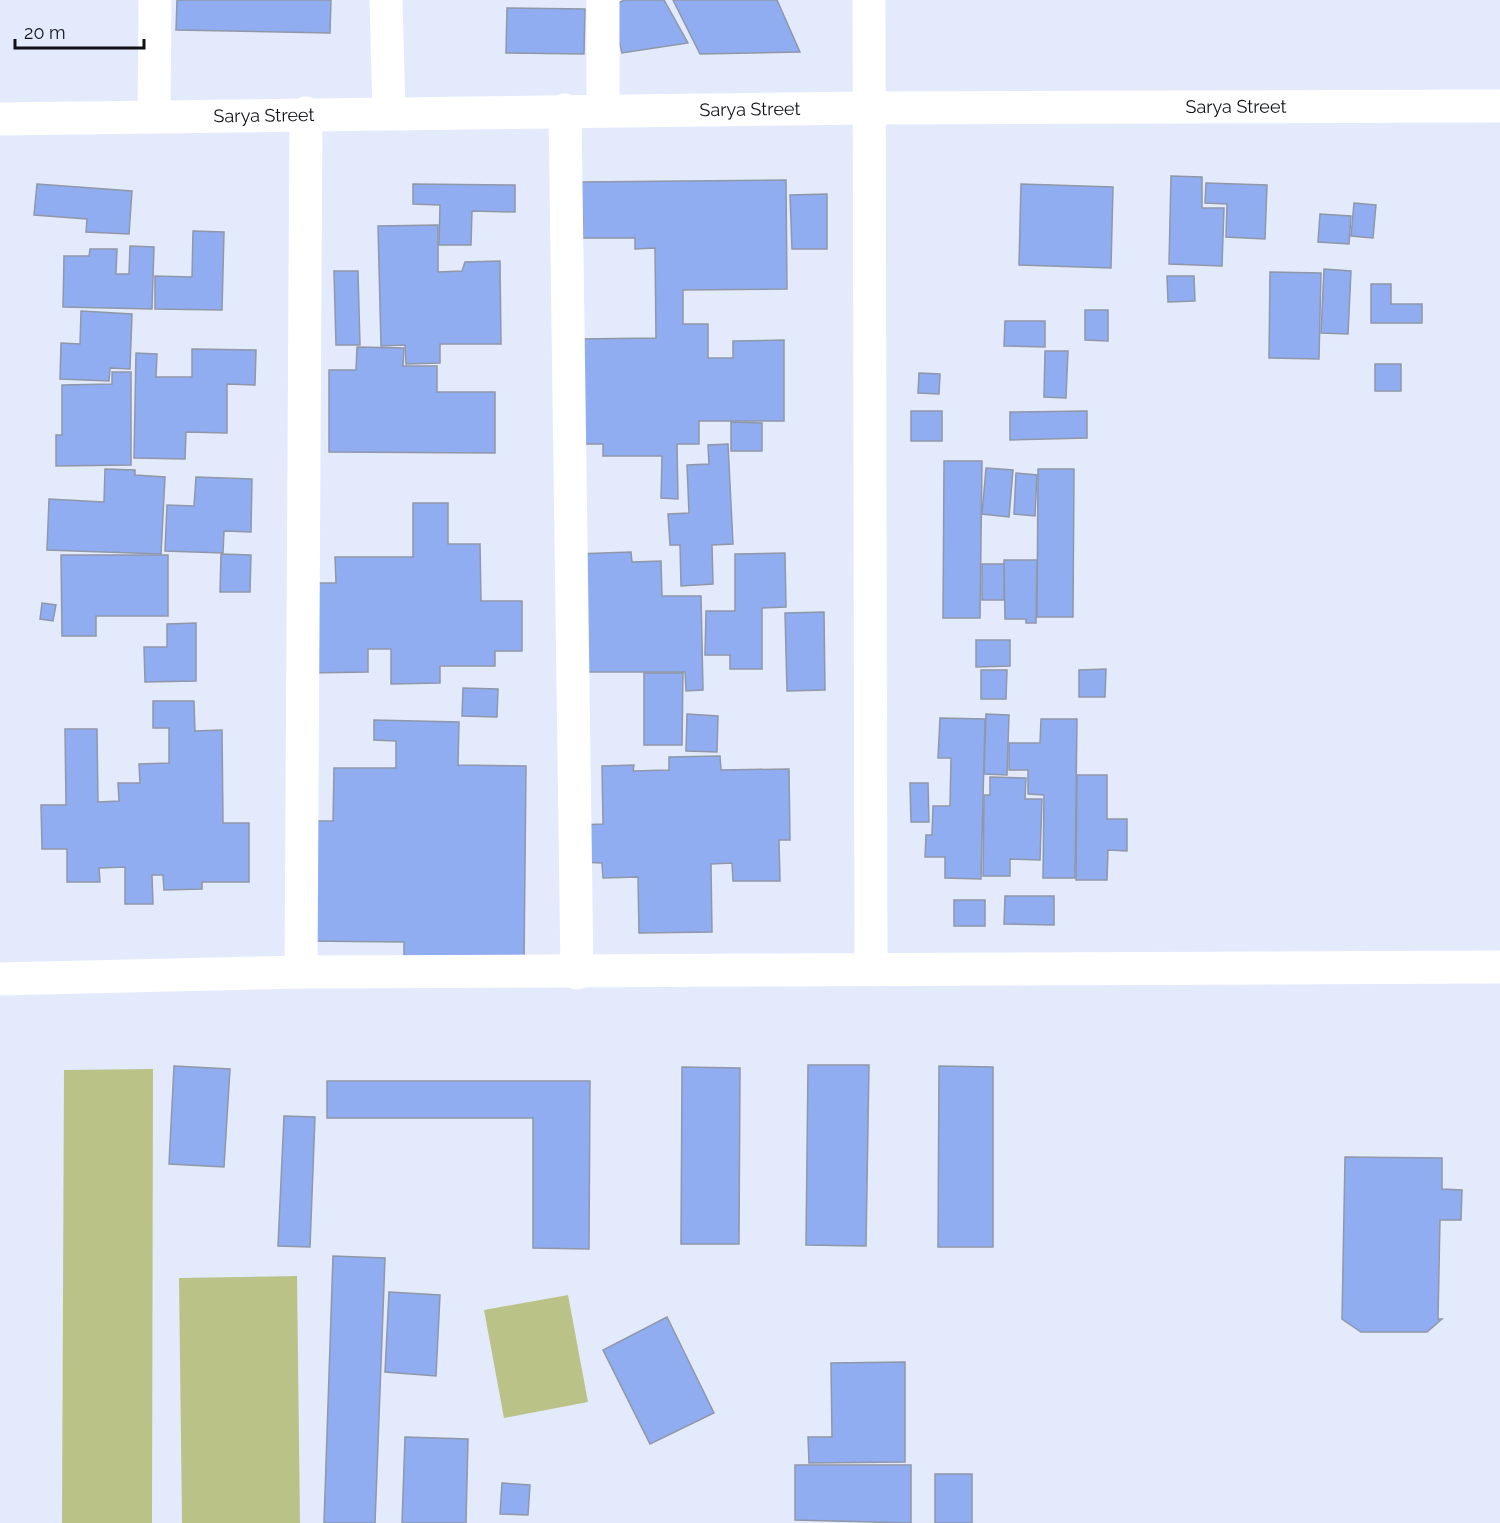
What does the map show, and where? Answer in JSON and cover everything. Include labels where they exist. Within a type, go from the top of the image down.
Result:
[{"type":"street","points":[[154,115],[155,0]]},
{"type":"street","points":[[386,0],[389,112]]},
{"type":"street","points":[[603,0],[603,111]]},
{"type":"street","points":[[869,0],[871,969]]},
{"type":"street","name":"Sarya Street","points":[[0,119],[565,110],[1500,106]]},
{"type":"street","points":[[565,110],[577,973]]},
{"type":"street","points":[[301,972],[306,113]]},
{"type":"street","points":[[0,979],[301,972],[577,973],[871,969],[1500,967]]},
{"type":"green space","points":[[153,1069],[152,1523],[62,1523],[64,1070]]},
{"type":"green space","points":[[297,1276],[300,1523],[182,1523],[179,1278]]},
{"type":"green space","points":[[568,1295],[588,1402],[504,1418],[484,1310]]},
{"type":"building","points":[[177,0],[331,0],[330,33],[176,30]]},
{"type":"building","points":[[625,0],[664,0],[688,43],[622,53],[610,6]]},
{"type":"building","points":[[673,0],[777,0],[800,52],[700,54]]},
{"type":"building","points":[[507,8],[585,9],[584,54],[506,53]]},
{"type":"building","points":[[1171,176],[1202,177],[1202,208],[1224,208],[1222,266],[1169,264]]},
{"type":"building","points":[[786,180],[787,289],[683,290],[683,324],[708,324],[708,358],[733,358],[733,341],[784,340],[784,421],[699,421],[699,444],[677,444],[678,499],[661,498],[662,456],[603,456],[603,444],[580,444],[580,339],[656,338],[655,248],[635,249],[635,238],[583,238],[582,182]]},
{"type":"building","points":[[1206,183],[1267,185],[1265,239],[1226,237],[1227,204],[1205,203]]},
{"type":"building","points":[[37,184],[132,191],[129,234],[86,232],[87,219],[34,215]]},
{"type":"building","points":[[413,184],[515,185],[515,212],[472,211],[471,245],[439,245],[440,205],[413,204]]},
{"type":"building","points":[[1021,184],[1113,187],[1111,268],[1019,265]]},
{"type":"building","points":[[827,194],[827,249],[792,249],[790,195]]},
{"type":"building","points":[[1354,203],[1376,205],[1373,238],[1351,236]]},
{"type":"building","points":[[1320,214],[1351,216],[1349,244],[1318,242]]},
{"type":"building","points":[[438,225],[438,272],[462,271],[465,262],[500,261],[501,344],[440,344],[440,363],[406,364],[405,345],[381,346],[378,226]]},
{"type":"building","points":[[193,231],[224,232],[222,310],[155,309],[155,276],[192,277]]},
{"type":"building","points":[[130,246],[154,247],[152,309],[63,307],[64,256],[89,256],[90,249],[117,249],[116,274],[129,274]]},
{"type":"building","points":[[1324,269],[1351,271],[1348,334],[1321,333]]},
{"type":"building","points":[[334,271],[358,271],[360,345],[336,345]]},
{"type":"building","points":[[1270,272],[1321,273],[1319,359],[1269,358]]},
{"type":"building","points":[[1167,276],[1194,276],[1195,301],[1168,302]]},
{"type":"building","points":[[1371,284],[1391,284],[1391,304],[1422,304],[1422,323],[1371,323]]},
{"type":"building","points":[[1085,310],[1108,310],[1108,341],[1085,340]]},
{"type":"building","points":[[81,311],[132,314],[130,369],[110,368],[109,381],[60,379],[61,343],[80,344]]},
{"type":"building","points":[[1005,321],[1045,321],[1045,347],[1004,346]]},
{"type":"building","points":[[357,347],[404,348],[403,366],[437,366],[437,392],[495,392],[495,453],[329,452],[329,370],[356,370]]},
{"type":"building","points":[[192,349],[256,350],[255,385],[227,384],[227,433],[186,432],[185,459],[134,458],[136,353],[157,354],[156,377],[192,377]]},
{"type":"building","points":[[1045,351],[1068,351],[1066,398],[1044,397]]},
{"type":"building","points":[[1375,364],[1401,364],[1401,391],[1375,391]]},
{"type":"building","points":[[112,372],[131,372],[131,465],[56,466],[56,435],[62,435],[62,385],[112,384]]},
{"type":"building","points":[[919,373],[940,374],[939,394],[918,393]]},
{"type":"building","points":[[911,411],[942,411],[942,441],[911,441]]},
{"type":"building","points":[[1087,411],[1087,438],[1010,440],[1010,412]]},
{"type":"building","points":[[731,422],[762,423],[762,451],[731,451]]},
{"type":"building","points":[[728,444],[733,544],[712,545],[713,584],[681,586],[680,545],[670,545],[668,514],[689,513],[687,465],[709,464],[708,445]]},
{"type":"building","points":[[944,461],[982,461],[980,618],[943,618]]},
{"type":"building","points":[[986,468],[1013,470],[1009,517],[982,514]]},
{"type":"building","points":[[105,469],[135,470],[135,475],[165,477],[161,554],[47,550],[49,499],[104,502]]},
{"type":"building","points":[[1038,469],[1074,469],[1073,617],[1037,617]]},
{"type":"building","points":[[1016,473],[1037,475],[1035,516],[1014,514]]},
{"type":"building","points":[[196,477],[252,479],[251,532],[224,531],[223,553],[165,551],[167,505],[194,506]]},
{"type":"building","points":[[413,503],[448,503],[448,544],[480,544],[481,601],[522,601],[522,651],[495,651],[495,666],[440,666],[440,683],[391,684],[391,649],[368,649],[368,672],[308,673],[307,583],[336,583],[335,557],[413,557]]},
{"type":"building","points":[[631,552],[632,562],[661,561],[662,596],[701,596],[703,690],[686,691],[685,672],[576,672],[575,554]]},
{"type":"building","points":[[785,553],[786,607],[762,608],[762,669],[730,669],[730,655],[705,655],[706,611],[735,611],[735,554]]},
{"type":"building","points":[[221,554],[251,555],[250,592],[220,592]]},
{"type":"building","points":[[61,555],[168,555],[168,616],[96,616],[96,636],[62,636]]},
{"type":"building","points":[[1004,560],[1037,560],[1036,623],[1026,623],[1026,619],[1005,619]]},
{"type":"building","points":[[982,564],[1004,564],[1004,600],[982,600]]},
{"type":"building","points":[[42,603],[56,605],[53,621],[40,619]]},
{"type":"building","points":[[824,612],[825,690],[787,691],[785,613]]},
{"type":"building","points":[[196,623],[196,681],[145,682],[144,647],[167,647],[167,624]]},
{"type":"building","points":[[976,640],[1010,640],[1010,666],[976,667]]},
{"type":"building","points":[[1106,669],[1105,697],[1079,697],[1079,670]]},
{"type":"building","points":[[981,670],[1007,670],[1006,699],[981,699]]},
{"type":"building","points":[[644,673],[683,673],[682,745],[644,745]]},
{"type":"building","points":[[463,688],[498,689],[497,717],[462,716]]},
{"type":"building","points":[[153,701],[194,701],[195,731],[222,730],[223,823],[249,823],[249,882],[202,882],[202,889],[164,890],[163,875],[152,875],[153,904],[125,904],[125,867],[99,868],[100,882],[67,882],[67,849],[42,849],[41,805],[66,805],[65,729],[97,729],[98,802],[119,801],[118,783],[140,783],[139,764],[169,763],[169,728],[153,728]]},
{"type":"building","points":[[687,714],[718,716],[717,752],[686,751]]},
{"type":"building","points":[[986,714],[1009,715],[1007,775],[984,774]]},
{"type":"building","points":[[940,718],[985,719],[981,879],[945,878],[945,857],[925,857],[926,835],[932,835],[933,806],[950,806],[951,758],[938,758]]},
{"type":"building","points":[[1041,719],[1077,719],[1075,878],[1043,878],[1044,795],[1028,794],[1028,770],[1009,770],[1009,743],[1040,743]]},
{"type":"building","points":[[374,720],[459,722],[458,765],[526,766],[524,966],[404,965],[404,942],[304,941],[306,821],[333,821],[334,768],[396,768],[396,741],[374,740]]},
{"type":"building","points":[[720,756],[721,770],[789,769],[790,840],[779,840],[780,881],[733,881],[732,863],[711,864],[712,932],[639,933],[638,877],[603,878],[602,863],[578,862],[578,825],[603,824],[602,766],[634,765],[633,771],[669,770],[669,757]]},
{"type":"building","points":[[1077,775],[1107,775],[1107,819],[1127,819],[1127,851],[1108,850],[1107,880],[1076,880]]},
{"type":"building","points":[[990,777],[1026,778],[1025,799],[1042,799],[1040,860],[1010,859],[1010,876],[983,876],[984,795],[990,795]]},
{"type":"building","points":[[910,783],[928,783],[929,822],[911,822]]},
{"type":"building","points":[[1005,896],[1054,896],[1054,925],[1004,924]]},
{"type":"building","points":[[954,900],[985,900],[985,926],[954,926]]},
{"type":"building","points":[[808,1065],[869,1065],[866,1246],[806,1245]]},
{"type":"building","points":[[174,1066],[230,1069],[224,1167],[169,1164]]},
{"type":"building","points":[[939,1066],[993,1067],[993,1247],[938,1247]]},
{"type":"building","points":[[682,1067],[740,1068],[739,1244],[681,1244]]},
{"type":"building","points":[[327,1081],[590,1081],[589,1249],[533,1248],[533,1118],[327,1118]]},
{"type":"building","points":[[284,1116],[315,1117],[310,1247],[278,1246]]},
{"type":"building","points":[[1345,1157],[1442,1158],[1442,1189],[1462,1190],[1461,1220],[1440,1220],[1438,1319],[1442,1319],[1427,1332],[1361,1332],[1342,1319]]},
{"type":"building","points":[[333,1256],[385,1258],[375,1523],[324,1523]]},
{"type":"building","points":[[389,1292],[440,1295],[436,1376],[385,1372]]},
{"type":"building","points":[[667,1317],[714,1413],[650,1444],[603,1350]]},
{"type":"building","points":[[905,1362],[905,1462],[809,1463],[808,1437],[832,1437],[831,1363]]},
{"type":"building","points":[[405,1437],[468,1439],[466,1523],[402,1523]]},
{"type":"building","points":[[795,1465],[911,1465],[911,1523],[795,1520]]},
{"type":"building","points":[[935,1474],[972,1474],[972,1523],[935,1523]]},
{"type":"building","points":[[502,1483],[530,1485],[528,1515],[500,1514]]}]
